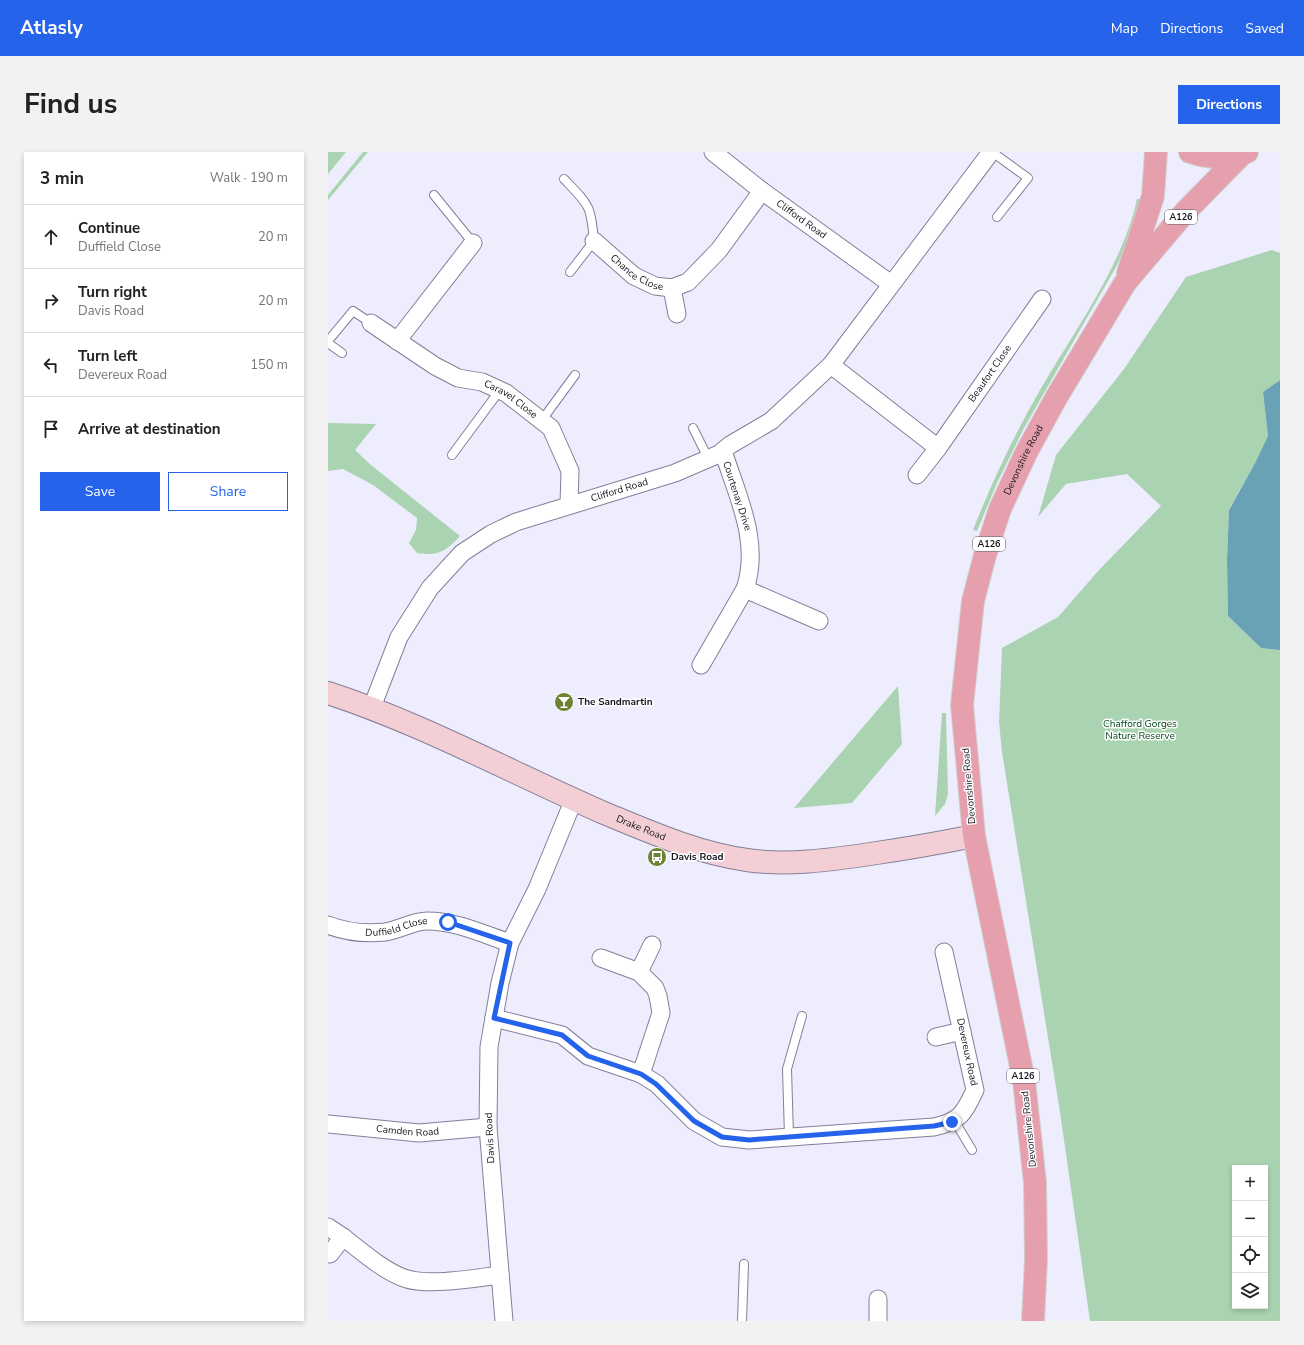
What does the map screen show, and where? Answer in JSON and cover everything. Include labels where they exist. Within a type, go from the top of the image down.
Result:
[{"type":"main road","name":"Devonshire Road","points":[[1125,283],[1153,196],[1156,152]]},
{"type":"main road","points":[[1190,152],[1217,157],[1244,153]]},
{"type":"main road","name":"Devonshire Road","points":[[1032,1321],[1036,1259],[1035,1183],[1024,1081],[974,836],[962,705],[974,601],[985,554],[1000,509],[1026,453],[1056,398],[1125,283],[1186,211],[1244,153]]},
{"type":"street","name":"Clifford Road","points":[[713,152],[762,191],[891,284]]},
{"type":"street","name":"Clifford Road","points":[[372,707],[399,637],[430,588],[462,553],[491,534],[516,522],[569,504],[675,473],[715,455],[771,421],[831,365],[992,152]]},
{"type":"street","name":"Chance Close","points":[[594,241],[634,276],[655,286],[672,288],[688,282],[719,250],[762,191]]},
{"type":"street","points":[[397,342],[473,243]]},
{"type":"street","points":[[672,288],[677,314]]},
{"type":"street","name":"Beaufort Close","points":[[917,475],[938,448],[1042,299]]},
{"type":"street","name":"Caravel Close","points":[[371,323],[397,342],[435,366],[458,378],[482,382],[500,390],[551,428],[570,471],[569,504]]},
{"type":"street","points":[[831,365],[938,448]]},
{"type":"street","name":"Courtenay Drive","points":[[701,665],[745,589],[750,575],[749,532],[715,455]]},
{"type":"street","points":[[745,589],[819,621]]},
{"type":"street","name":"Drake Road","points":[[328,693],[372,707],[574,800],[661,837],[747,860],[797,862],[847,857],[933,844],[974,836]]},
{"type":"street","name":"Davis Road","points":[[504,1321],[488,1128],[489,1047],[510,943],[538,889],[574,800]]},
{"type":"street","name":"Duffield Close","points":[[328,925],[341,930],[386,932],[425,921],[448,922],[510,943]]},
{"type":"street","points":[[639,972],[652,944]]},
{"type":"street","name":"Devereux Road","points":[[494,1018],[562,1035],[588,1056],[641,1074],[656,1084],[694,1121],[722,1137],[749,1140],[934,1126],[952,1122],[966,1109],[975,1090],[944,952]]},
{"type":"street","points":[[601,958],[639,972],[655,988],[661,1013],[641,1074]]},
{"type":"street","points":[[936,1037],[962,1031]]},
{"type":"street","name":"Camden Road","points":[[328,1124],[419,1133],[488,1128]]},
{"type":"street","points":[[328,1227],[393,1273],[408,1279],[424,1282],[500,1275]]},
{"type":"street","points":[[329,1256],[342,1237]]},
{"type":"street","points":[[878,1299],[878,1321]]},
{"type":"lane","points":[[992,152],[1028,178],[997,217]]},
{"type":"lane","points":[[564,180],[586,201],[591,215],[594,241],[570,272]]},
{"type":"lane","points":[[434,195],[473,243]]},
{"type":"lane","points":[[342,353],[328,342],[353,311],[371,323]]},
{"type":"lane","points":[[542,420],[575,375]]},
{"type":"lane","points":[[452,455],[500,390]]},
{"type":"lane","points":[[693,428],[715,455]]},
{"type":"lane","points":[[789,1136],[787,1069],[802,1016]]},
{"type":"lane","points":[[954,1120],[972,1150]]},
{"type":"lane","points":[[742,1321],[744,1264]]},
{"type":"green space","points":[[328,152],[346,152],[328,174]]},
{"type":"green space","points":[[363,152],[368,152],[328,200],[328,195]]},
{"type":"green space","points":[[1137,199],[1142,199],[1127,244],[1116,267],[1024,428],[997,483],[977,531],[973,530],[1012,441],[1040,390],[1096,298],[1121,249]]},
{"type":"green space","name":"Chafford Gorges Nature Reserve","points":[[1272,250],[1280,253],[1280,380],[1263,392],[1268,436],[1255,463],[1229,509],[1227,560],[1228,616],[1261,648],[1280,650],[1280,1321],[1090,1321],[1060,1112],[1002,752],[999,722],[1002,648],[1058,617],[1099,570],[1161,506],[1127,474],[1066,484],[1038,517],[1056,455],[1124,369],[1186,277]]},
{"type":"green space","points":[[328,423],[376,424],[355,450],[371,465],[460,536],[450,546],[441,552],[431,554],[417,553],[409,543],[416,530],[417,518],[373,485],[343,469],[328,471]]},
{"type":"green space","points":[[898,686],[902,744],[852,803],[794,808]]},
{"type":"green space","points":[[942,713],[946,713],[948,794],[945,804],[935,816]]},
{"type":"water","points":[[1280,380],[1280,650],[1261,648],[1228,616],[1227,560],[1229,510],[1268,436],[1263,392]]},
{"type":"place","name":"The Sandmartin","points":[[564,702]]},
{"type":"place","name":"Davis Road","points":[[657,857]]},
{"type":"route","points":[[448,922],[510,943],[500,983],[494,1018],[562,1035],[588,1056],[641,1074],[656,1084],[694,1121],[722,1137],[749,1140],[934,1126],[952,1122]]}]
